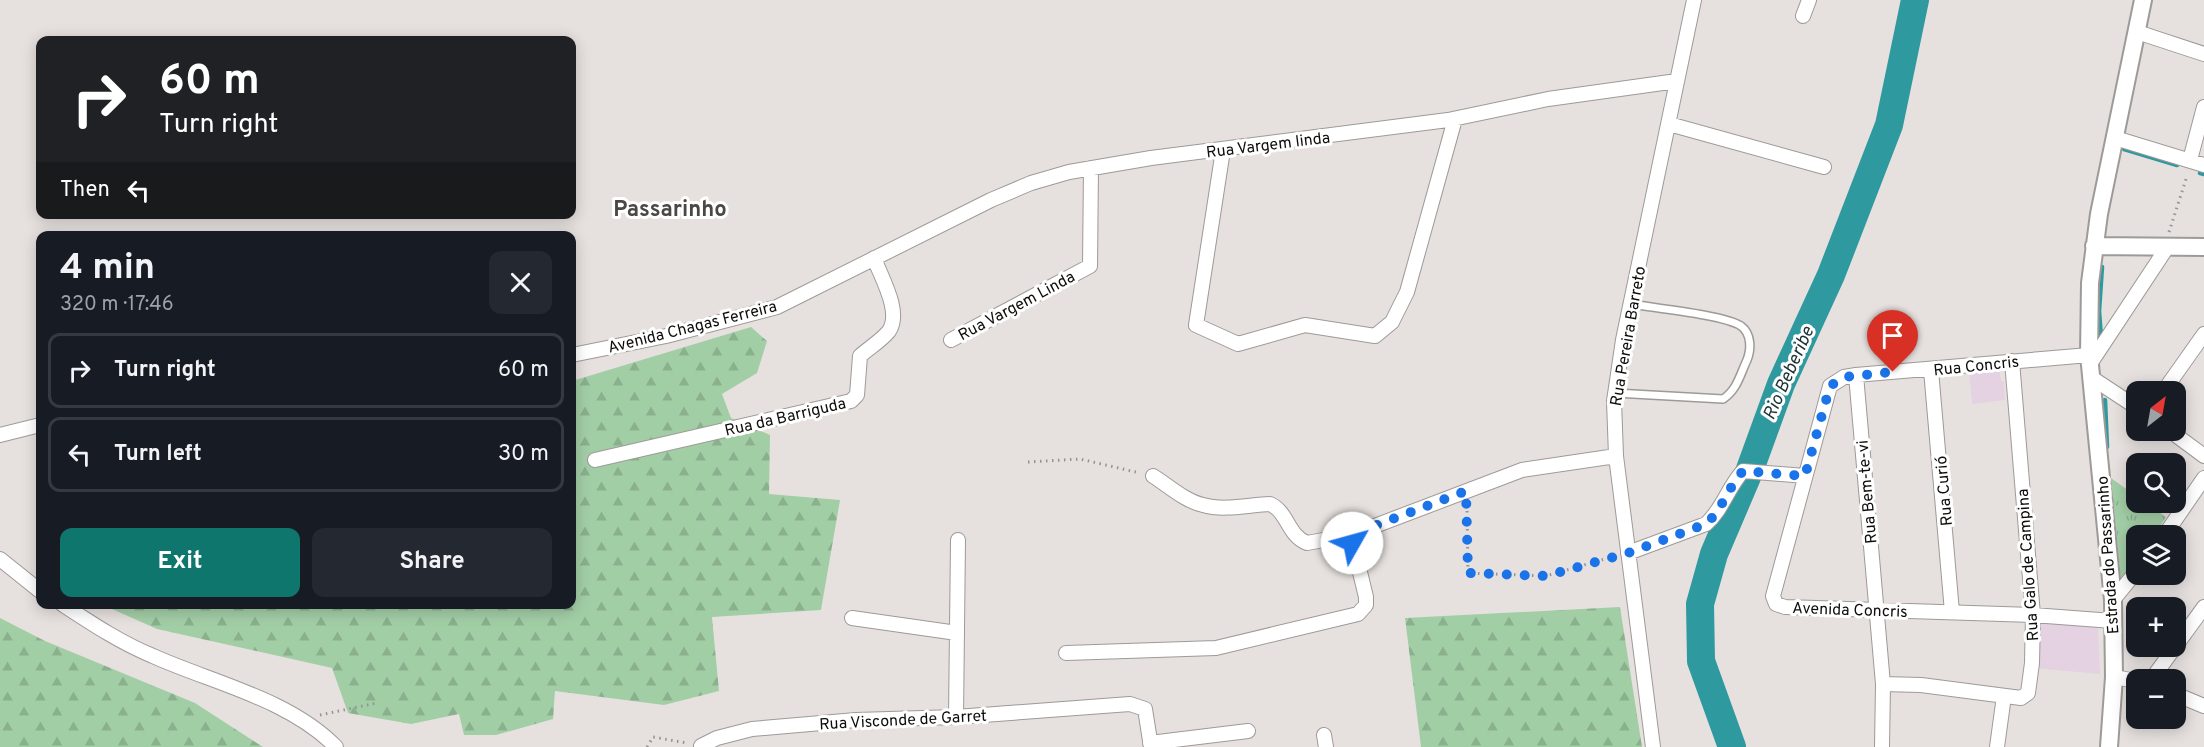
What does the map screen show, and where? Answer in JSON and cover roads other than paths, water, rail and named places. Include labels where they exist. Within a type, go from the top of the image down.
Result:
[{"type":"street","name":"Rua Pereira Barreto","points":[[1653,747],[1616,456],[1615,393],[1631,304],[1694,0]]},
{"type":"street","points":[[1803,16],[1809,0]]},
{"type":"street","name":"Estrada do Passarinho","points":[[2109,747],[2114,677],[2113,600],[2091,365],[2090,283],[2094,246],[2144,0]]},
{"type":"street","points":[[2137,32],[2204,54]]},
{"type":"street","name":"Rua Vargem linda","points":[[874,258],[938,225],[1031,183],[1091,168],[1455,119],[1548,99],[1677,81]]},
{"type":"street","points":[[2115,138],[2197,162],[2204,107]]},
{"type":"street","points":[[1223,150],[1196,325],[1238,344],[1305,325],[1375,336],[1392,322],[1407,292],[1455,119]]},
{"type":"street","points":[[1669,124],[1824,167]]},
{"type":"street","name":"Rua Vargem Linda","points":[[951,340],[1090,266],[1091,168]]},
{"type":"street","points":[[2094,246],[2204,248]]},
{"type":"street","points":[[2126,398],[2091,365],[2166,249]]},
{"type":"street","name":"Avenida Chagas Ferreira","points":[[576,354],[666,336],[777,307],[874,258]]},
{"type":"street","name":"Rua da Barriguda","points":[[595,460],[851,401],[857,395],[860,356],[888,332],[894,321],[891,304],[874,258]]},
{"type":"street","points":[[2171,381],[2204,334]]},
{"type":"street","name":"Rua Concris","points":[[1830,386],[1844,377],[1856,375],[2012,361],[2091,365]]},
{"type":"street","name":"Rua Galo de Campina","points":[[1883,684],[1921,685],[2021,698],[2028,693],[2032,663],[2033,615],[2012,361]]},
{"type":"street","name":"Rua Curió","points":[[1931,370],[1952,612]]},
{"type":"street","name":"Rua Bem-te-vi","points":[[1856,375],[1883,684],[1882,747]]},
{"type":"street","name":"Avenida Concris","points":[[1830,386],[1774,590],[1776,604],[1785,607],[2033,615],[2113,621]]},
{"type":"street","points":[[1,431],[36,426]]},
{"type":"street","points":[[2184,441],[2204,456]]},
{"type":"street","points":[[1153,476],[1187,499],[1203,505],[1220,507],[1270,504],[1276,507],[1294,536],[1307,543],[1366,530],[1522,470],[1616,456]]},
{"type":"street","points":[[1628,553],[1706,524],[1716,515],[1735,480],[1746,470],[1805,476]]},
{"type":"street","points":[[2172,525],[2204,478]]},
{"type":"street","points":[[1066,653],[1216,648],[1358,614],[1366,605],[1366,597],[1351,535]]},
{"type":"street","points":[[956,717],[958,540]]},
{"type":"street","points":[[0,559],[36,588]]},
{"type":"street","points":[[2113,600],[2126,584]]},
{"type":"street","points":[[2159,669],[2204,607]]},
{"type":"street","points":[[71,609],[152,656],[222,683],[305,722],[336,747]]},
{"type":"street","points":[[852,618],[957,633]]},
{"type":"street","points":[[2114,677],[2126,679]]},
{"type":"street","points":[[1997,747],[2004,696]]},
{"type":"street","points":[[2186,699],[2204,706]]},
{"type":"street","name":"Rua Visconde de Garret","points":[[701,746],[717,738],[752,729],[856,720],[956,717],[1109,705],[1141,706],[1145,709],[1151,745]]},
{"type":"street","points":[[1151,745],[1248,731]]},
{"type":"lane","points":[[1615,393],[1723,399],[1733,392],[1751,351],[1748,334],[1741,326],[1706,316],[1631,304]]},
{"type":"waterway","name":"Rio Beberibe","points":[[1732,747],[1701,661],[1700,604],[1714,554],[1749,472],[1781,384],[1831,275],[1889,125],[1915,0]]},
{"type":"waterway","points":[[2124,149],[2177,165]]},
{"type":"waterway","points":[[2200,173],[2204,174]]},
{"type":"waterway","points":[[2101,337],[2099,311],[2102,267]]},
{"type":"waterway","points":[[2105,400],[2107,447]]},
{"type":"district","name":"Passarinho","points":[[670,208]]}]
